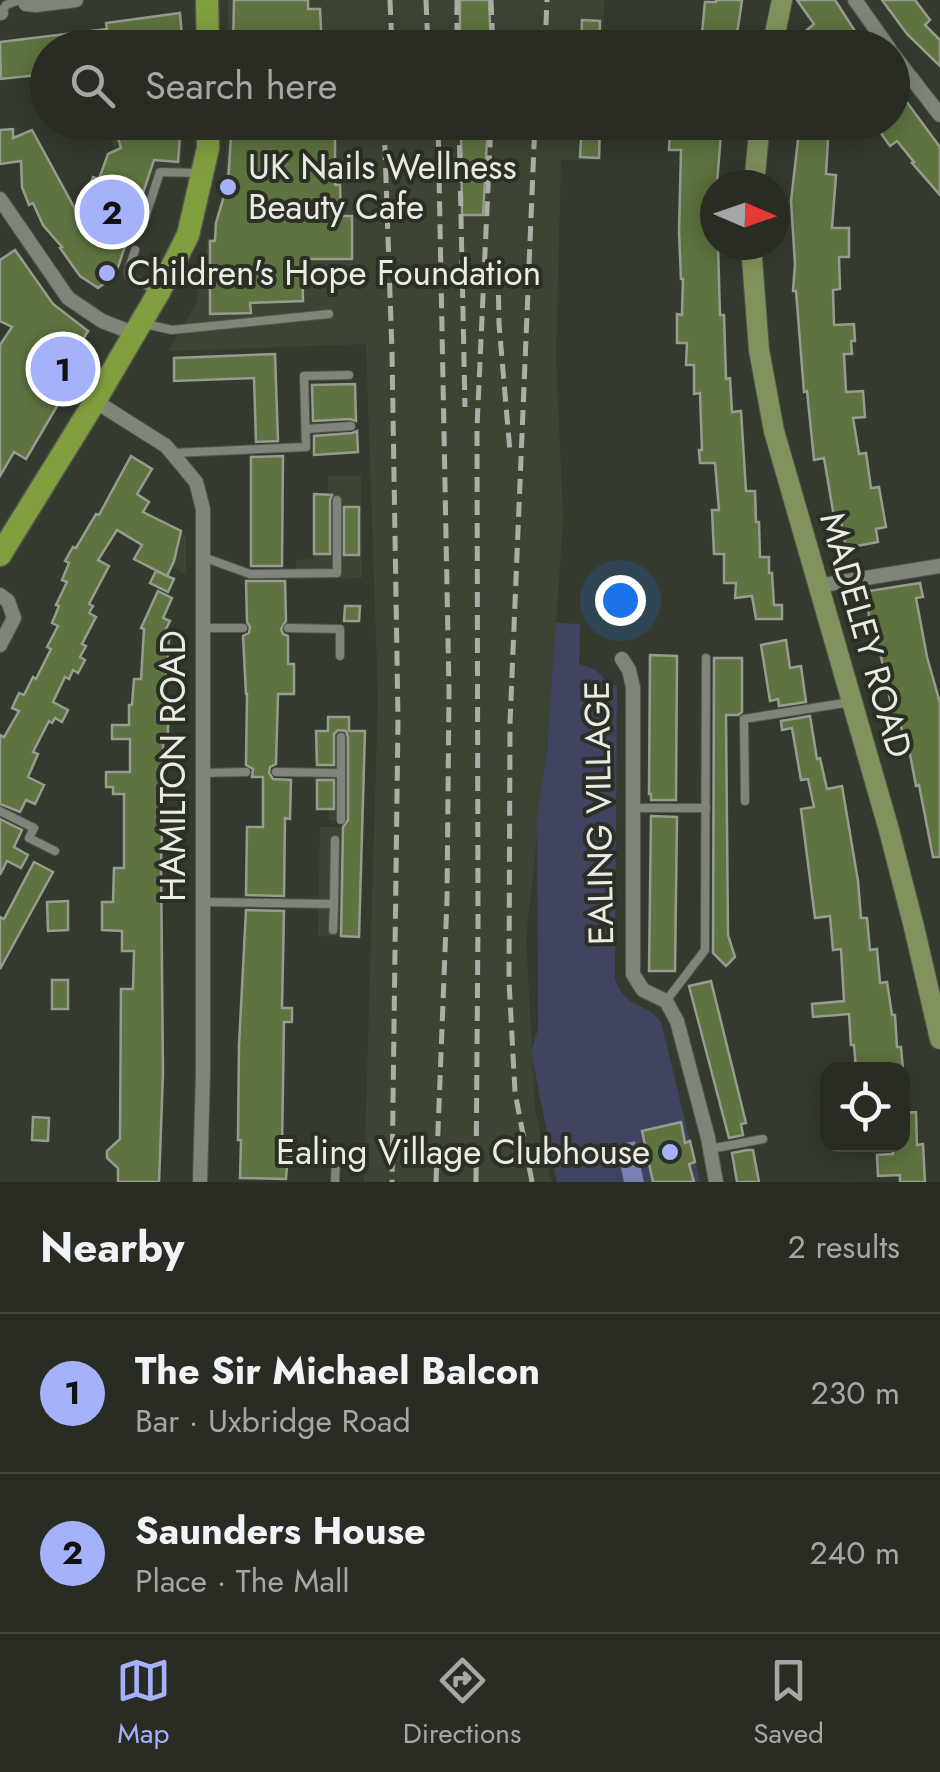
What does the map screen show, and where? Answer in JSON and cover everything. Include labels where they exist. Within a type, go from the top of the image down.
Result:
[{"type":"main road","points":[[208,0],[208,30]]},
{"type":"main road","points":[[0,554],[95,401],[188,235],[208,140]]},
{"type":"street","points":[[21,0],[36,5],[76,0]]},
{"type":"street","points":[[776,30],[782,0]]},
{"type":"street","points":[[856,0],[877,30]]},
{"type":"street","points":[[910,75],[940,114]]},
{"type":"street","points":[[755,170],[758,140]]},
{"type":"street","points":[[0,199],[68,298],[102,321],[137,328]]},
{"type":"street","name":"MADELEY ROAD","points":[[752,260],[758,350],[774,432],[914,927],[940,1039]]},
{"type":"street","name":"HAMILTON ROAD","points":[[95,401],[152,435],[172,453],[196,482],[203,510],[200,1182]]},
{"type":"street","points":[[817,586],[940,566]]},
{"type":"street","points":[[0,595],[8,602],[14,618],[0,645]]},
{"type":"street","name":"EALING VILLAGE","points":[[622,659],[633,687],[633,974],[643,990],[666,1001],[677,1022],[716,1182]]},
{"type":"lane","points":[[0,10],[21,0]]},
{"type":"lane","points":[[142,228],[160,172],[203,174]]},
{"type":"lane","points":[[136,250],[129,277],[159,292]]},
{"type":"lane","points":[[137,328],[172,330],[328,314]]},
{"type":"lane","points":[[172,453],[306,448],[304,376],[349,375]]},
{"type":"lane","points":[[306,428],[351,426]]},
{"type":"lane","points":[[204,557],[250,574],[337,573],[337,500]]},
{"type":"lane","points":[[202,628],[243,628]]},
{"type":"lane","points":[[288,628],[340,629],[340,656]]},
{"type":"lane","points":[[666,1001],[705,950],[706,658]]},
{"type":"lane","points":[[744,801],[744,719],[851,702]]},
{"type":"lane","points":[[341,737],[342,820]]},
{"type":"lane","points":[[202,773],[246,772]]},
{"type":"lane","points":[[276,772],[341,773]]},
{"type":"lane","points":[[633,808],[706,808]]},
{"type":"lane","points":[[0,811],[34,828],[29,838],[55,851]]},
{"type":"lane","points":[[334,930],[336,840]]},
{"type":"lane","points":[[202,902],[334,904]]},
{"type":"lane","points":[[710,1149],[763,1139]]},
{"type":"lane","points":[[336,1157],[336,1182]]},
{"type":"shaded area","points":[[228,0],[604,0],[603,30],[227,30]]},
{"type":"shaded area","points":[[111,140],[183,140],[181,168],[157,166],[124,267],[102,252],[117,163]]},
{"type":"shaded area","points":[[226,140],[601,140],[601,160],[561,160],[556,358],[563,517],[550,717],[526,939],[535,1109],[551,1182],[364,1182],[378,696],[366,344],[169,351],[196,304],[208,239],[214,238],[226,182]]},
{"type":"shaded area","points":[[328,476],[361,476],[362,578],[296,579],[296,560],[314,559],[314,494],[328,493]]},
{"type":"shaded area","points":[[155,518],[186,536],[186,575],[172,566],[167,576],[134,559]]},
{"type":"shaded area","points":[[556,623],[580,624],[579,664],[596,671],[608,685],[617,685],[615,979],[625,997],[661,1022],[700,1182],[557,1182],[531,1052],[538,1029],[537,818],[547,750]]},
{"type":"shaded area","points":[[328,717],[349,717],[349,731],[365,731],[364,821],[329,820],[329,810],[317,809],[315,731],[328,731]]},
{"type":"shaded area","points":[[320,827],[361,827],[359,937],[318,936]]},
{"type":"shaded area","points":[[635,1141],[644,1182],[624,1182],[616,1145]]},
{"type":"building","points":[[234,0],[308,0],[308,9],[320,9],[321,30],[233,30]]},
{"type":"building","points":[[460,0],[489,0],[490,30],[460,30]]},
{"type":"building","points":[[742,0],[738,30],[702,30],[705,2]]},
{"type":"building","points":[[797,0],[835,0],[854,30],[807,30],[814,24]]},
{"type":"building","points":[[882,0],[915,0],[930,20],[925,25],[940,40],[940,66],[910,37],[910,30],[904,30]]},
{"type":"building","points":[[180,13],[181,30],[99,30],[107,29],[106,23]]},
{"type":"building","points":[[582,20],[600,21],[600,30],[582,30]]},
{"type":"building","points":[[30,38],[30,76],[1,79],[0,42]]},
{"type":"building","points":[[910,106],[940,147],[940,195],[897,141],[890,146],[886,140],[910,140]]},
{"type":"building","points":[[13,129],[13,138],[30,131],[30,140],[37,140],[80,218],[93,177],[99,179],[108,154],[121,148],[119,140],[180,140],[178,162],[154,160],[115,276],[98,288],[80,276],[43,225],[33,203],[29,205],[22,187],[21,161],[0,164],[0,130]]},
{"type":"building","points":[[231,140],[335,140],[335,185],[340,185],[341,216],[352,216],[352,259],[302,259],[303,301],[250,303],[251,313],[210,314],[210,241],[215,241],[228,182]]},
{"type":"building","points":[[461,140],[487,140],[483,215],[462,215]]},
{"type":"building","points":[[581,140],[600,140],[599,158],[580,157]]},
{"type":"building","points":[[670,140],[721,140],[718,170],[700,170],[700,260],[718,260],[726,379],[730,378],[732,412],[741,411],[746,491],[755,491],[760,557],[769,557],[774,605],[782,605],[782,619],[756,619],[752,596],[735,598],[736,583],[724,583],[724,554],[714,554],[712,510],[719,510],[715,463],[700,463],[700,393],[694,394],[694,365],[686,365],[687,343],[677,343],[683,279],[679,232],[681,150],[669,150]]},
{"type":"building","points":[[798,140],[828,140],[826,174],[836,175],[832,228],[849,228],[849,257],[839,257],[840,289],[833,290],[834,325],[854,324],[852,354],[844,354],[846,392],[863,391],[865,417],[853,418],[859,454],[866,453],[871,488],[879,487],[886,527],[876,529],[878,542],[846,548],[841,522],[835,523],[824,458],[814,460],[793,291],[791,201]]},
{"type":"building","points":[[15,250],[53,304],[88,331],[73,356],[83,362],[26,459],[14,452],[0,476],[0,345],[12,327],[0,321],[0,260]]},
{"type":"building","points":[[275,354],[278,441],[256,442],[254,378],[174,381],[174,358]]},
{"type":"building","points":[[355,384],[356,421],[313,421],[312,385]]},
{"type":"building","points":[[357,431],[358,452],[314,455],[314,436]]},
{"type":"building","points":[[131,456],[152,469],[137,494],[149,502],[143,512],[181,531],[174,561],[167,576],[134,559],[142,545],[117,530],[98,560],[109,566],[89,604],[93,606],[89,613],[96,617],[82,644],[86,646],[80,657],[85,660],[78,673],[73,670],[69,679],[65,677],[53,702],[68,710],[62,722],[55,718],[52,723],[49,721],[33,752],[38,754],[28,777],[44,785],[35,804],[26,800],[20,812],[0,804],[0,735],[4,737],[19,711],[12,708],[19,693],[24,695],[33,677],[36,679],[51,649],[47,647],[58,626],[52,623],[59,606],[56,605],[67,582],[62,580],[69,563],[65,561],[96,514],[99,515]]},
{"type":"building","points":[[283,456],[282,566],[251,566],[251,457]]},
{"type":"building","points":[[314,494],[332,495],[330,554],[314,554]]},
{"type":"building","points":[[344,507],[359,507],[359,555],[344,555]]},
{"type":"building","points":[[156,571],[174,579],[168,592],[150,583]]},
{"type":"building","points":[[246,581],[285,581],[286,621],[281,629],[288,636],[288,664],[294,664],[294,694],[278,694],[276,764],[269,773],[273,779],[291,780],[290,819],[285,818],[284,896],[246,895],[247,827],[263,827],[263,777],[252,777],[253,769],[246,765],[243,636],[250,627]]},
{"type":"building","points":[[920,583],[923,597],[916,598],[940,703],[940,857],[933,857],[919,785],[916,786],[900,722],[895,723],[868,609],[872,608],[869,591]]},
{"type":"building","points":[[158,591],[172,598],[163,618],[170,621],[161,639],[169,640],[164,706],[168,706],[168,739],[163,739],[163,1074],[159,1182],[118,1182],[118,1168],[107,1158],[107,1151],[120,1139],[121,989],[133,989],[134,951],[122,951],[122,931],[102,930],[102,902],[113,902],[114,868],[124,868],[124,794],[113,794],[113,787],[106,787],[106,772],[130,772],[130,739],[112,739],[112,725],[129,725],[134,679],[141,679],[141,628]]},
{"type":"building","points":[[345,606],[360,606],[359,621],[344,621]]},
{"type":"building","points":[[786,640],[790,668],[801,666],[806,702],[779,706],[778,699],[770,701],[761,645]]},
{"type":"building","points":[[650,655],[677,656],[676,800],[651,800],[649,794]]},
{"type":"building","points":[[714,658],[742,658],[742,712],[726,715],[728,935],[735,957],[726,966],[713,953]]},
{"type":"building","points":[[810,716],[827,789],[842,786],[861,918],[867,918],[870,950],[877,949],[880,983],[887,982],[902,1062],[855,1062],[849,1014],[813,1017],[812,1004],[844,1001],[841,949],[833,950],[830,916],[815,918],[801,809],[814,807],[808,779],[801,780],[792,728],[782,730],[781,721]]},
{"type":"building","points":[[328,717],[349,717],[349,731],[365,731],[359,937],[341,936],[348,737],[346,731],[338,730],[334,734],[334,765],[317,765],[316,731],[328,731]]},
{"type":"building","points":[[317,780],[334,780],[334,809],[317,809]]},
{"type":"building","points":[[651,816],[677,817],[675,971],[649,971]]},
{"type":"building","points":[[0,819],[22,830],[14,847],[28,855],[21,868],[7,861],[0,875]]},
{"type":"building","points":[[34,862],[53,872],[0,969],[0,917],[4,919]]},
{"type":"building","points":[[68,901],[68,930],[48,931],[47,902]]},
{"type":"building","points":[[246,910],[284,911],[282,1008],[292,1008],[292,1022],[284,1022],[282,1146],[291,1146],[286,1179],[240,1178],[239,1045]]},
{"type":"building","points":[[52,980],[68,980],[68,1009],[52,1009]]},
{"type":"building","points":[[711,981],[746,1123],[741,1124],[743,1135],[729,1138],[689,986]]},
{"type":"building","points":[[910,1112],[916,1112],[917,1145],[923,1144],[925,1182],[900,1182],[900,1175],[878,1176],[877,1155],[910,1152]]},
{"type":"building","points":[[33,1117],[49,1118],[48,1141],[32,1140]]},
{"type":"building","name":"Ealing Village Clubhouse","points":[[681,1122],[685,1143],[690,1141],[695,1162],[689,1164],[694,1182],[653,1182],[642,1131]]},
{"type":"building","points":[[753,1150],[759,1182],[737,1182],[732,1153]]},
{"type":"railway","points":[[390,0],[391,30]]},
{"type":"railway","points":[[426,0],[427,30]]},
{"type":"railway","points":[[457,0],[457,30]]},
{"type":"railway","points":[[491,0],[492,30]]},
{"type":"railway","points":[[546,30],[547,0]]},
{"type":"railway","points":[[385,140],[398,719],[392,1182]]},
{"type":"railway","points":[[436,1182],[447,900],[449,691],[438,140]]},
{"type":"railway","points":[[459,140],[465,407]]},
{"type":"railway","points":[[476,1182],[477,427],[490,140]]},
{"type":"railway","points":[[532,1182],[515,1092],[509,981],[510,723],[534,140]]},
{"type":"railway","points":[[498,272],[510,452]]},
{"type":"place","name":"UK Nails Wellness Beauty Cafe","points":[[228,187]]},
{"type":"place","name":"Saunders House","points":[[112,212]]},
{"type":"place","name":"Children's Hope Foundation","points":[[107,273]]},
{"type":"place","name":"The Sir Michael Balcon","points":[[63,369]]},
{"type":"place","name":"Ealing Village Clubhouse","points":[[670,1152]]}]
